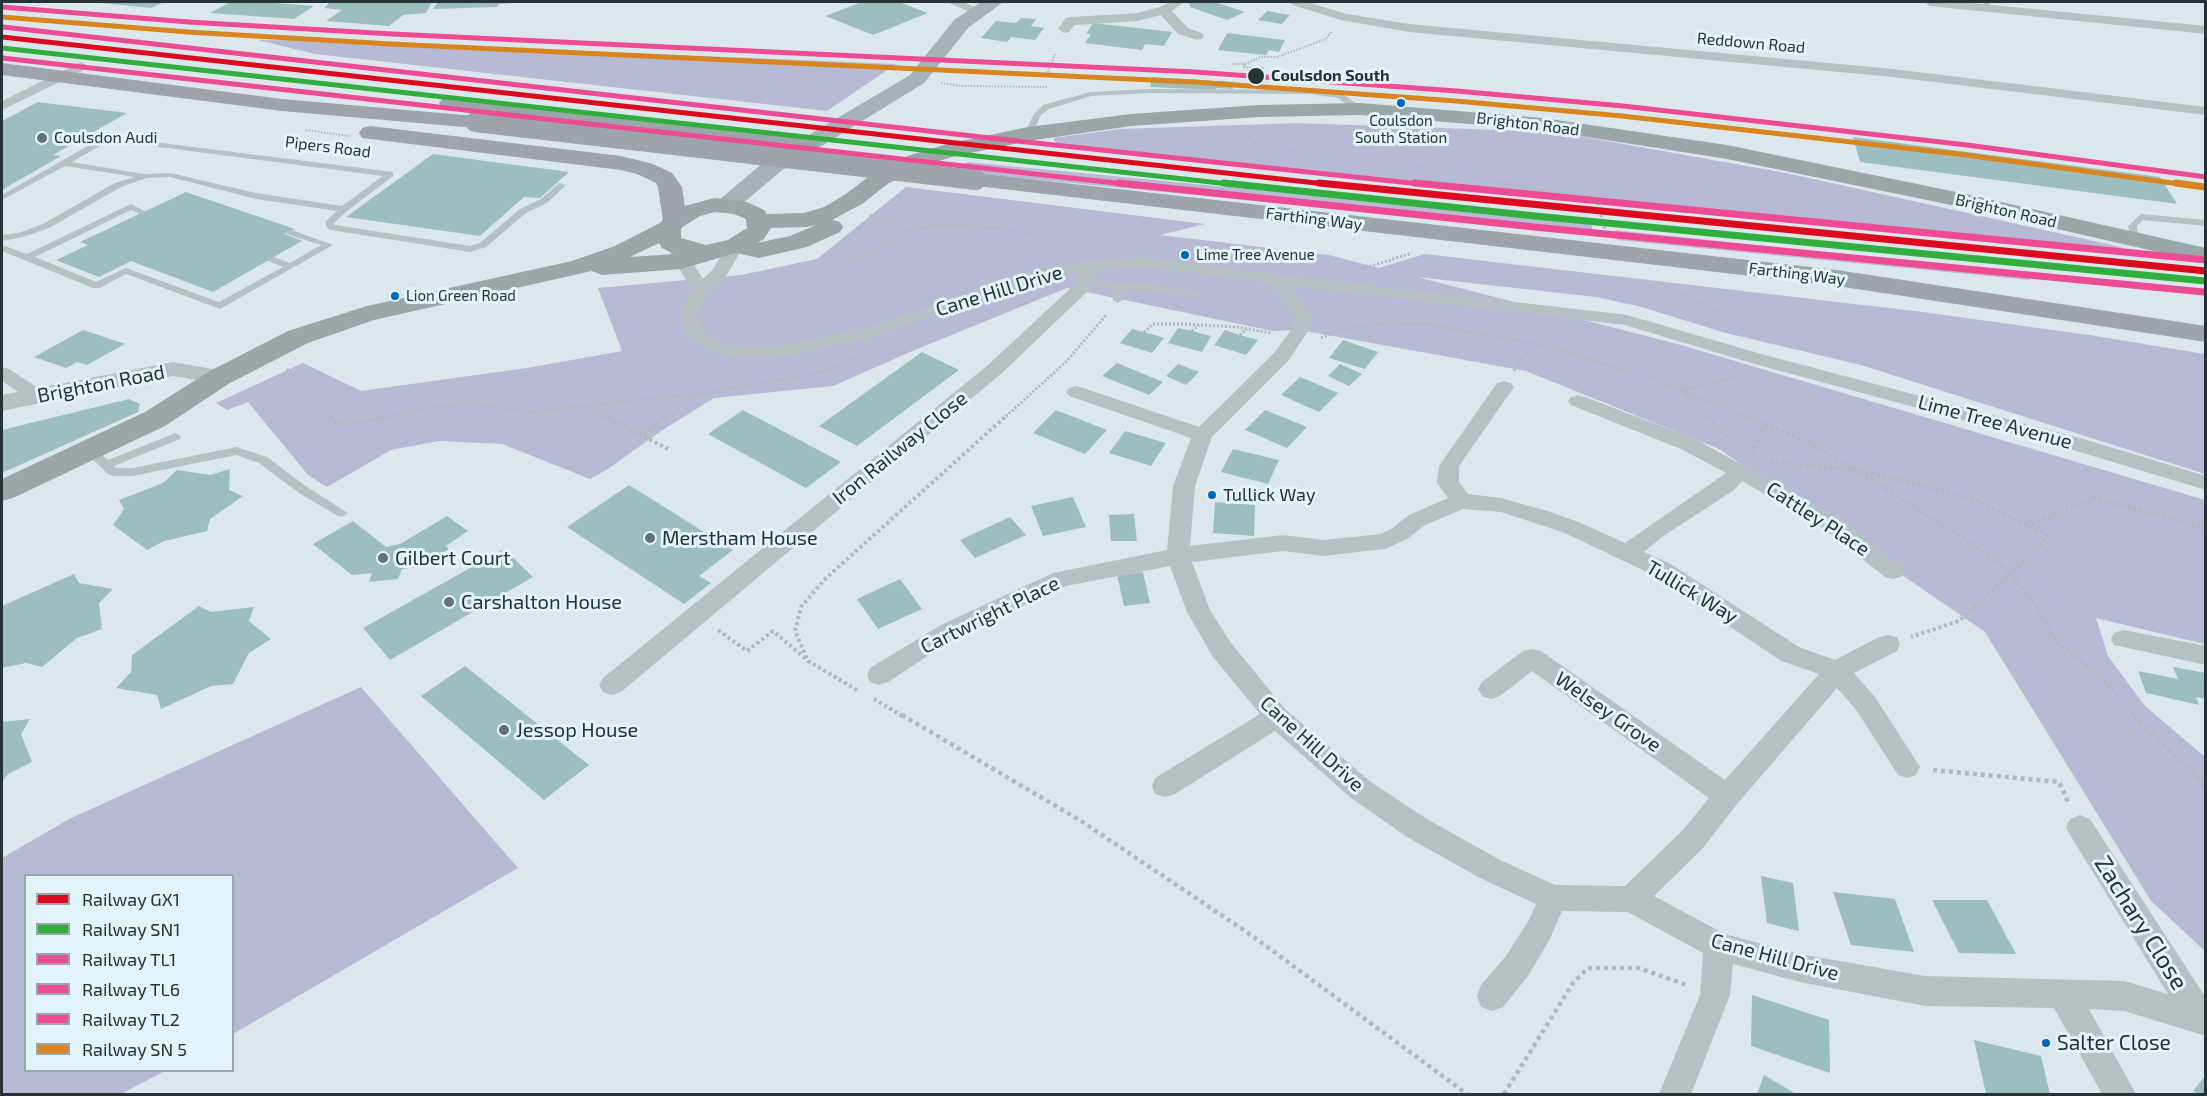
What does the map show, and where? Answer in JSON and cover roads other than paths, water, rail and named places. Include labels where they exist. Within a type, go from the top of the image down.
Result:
[{"type":"highway","name":"Farthing Way","points":[[2,60],[81,66],[342,98],[421,116]]},
{"type":"highway","name":"Farthing Way","points":[[2,69],[282,105],[475,122],[1837,278],[2205,334]]},
{"type":"highway","points":[[342,98],[433,102],[810,142]]},
{"type":"highway","points":[[282,105],[288,118],[385,135],[621,163],[645,169],[664,178],[670,187],[673,198],[674,238]]},
{"type":"main road","points":[[727,205],[773,166],[917,79],[961,24],[983,5]]},
{"type":"main road","name":"Brighton Road","points":[[864,207],[858,194],[881,178],[915,161],[1030,130],[1131,120],[1356,106],[1543,124],[1726,152],[1961,200],[2205,256]]},
{"type":"main road","points":[[2,491],[98,458],[220,376],[263,353],[326,326],[423,300],[579,267],[624,250],[674,238],[706,252],[736,246],[755,234],[759,221],[756,215],[749,210],[727,205],[692,211],[674,238],[624,267],[579,267]]},
{"type":"main road","name":"Brighton Road","points":[[759,221],[806,220],[832,212],[864,207]]},
{"type":"main road","name":"Brighton Road","points":[[736,246],[759,251],[798,242],[823,233],[864,207]]},
{"type":"street","points":[[953,2],[983,5]]},
{"type":"street","points":[[1064,29],[1071,21],[1138,17],[1164,10],[1178,2]]},
{"type":"street","name":"Reddown Road","points":[[1296,2],[1345,18],[1408,28],[1893,73],[2205,111]]},
{"type":"street","points":[[1930,2],[1987,4],[2205,30]]},
{"type":"street","points":[[1164,10],[1183,31],[1197,36]]},
{"type":"street","points":[[2,106],[81,66]]},
{"type":"street","points":[[674,238],[701,290]]},
{"type":"street","name":"Cane Hill Drive","points":[[736,246],[720,272],[701,290],[687,316],[695,334],[715,347],[740,352],[784,351],[870,332],[1026,278],[1078,265],[1147,262],[1276,280],[1304,317],[1300,330],[1281,357],[1202,435],[1184,486],[1179,556],[1199,612],[1222,650],[1277,717],[1361,790],[1417,828],[1490,869],[1553,898],[1630,899],[1719,946],[1800,968],[1925,991],[2124,996],[2204,1021]]},
{"type":"street","name":"Iron Railway Close","points":[[612,685],[995,369],[1082,287],[1078,265]]},
{"type":"street","name":"Lime Tree Avenue","points":[[1276,280],[1627,320],[1758,359],[1784,364],[2080,445],[2205,483]]},
{"type":"street","name":"Brighton Road","points":[[2,403],[173,369],[220,376]]},
{"type":"street","points":[[2,373],[39,397]]},
{"type":"street","points":[[1179,556],[1283,543],[1323,548],[1385,541],[1399,534],[1417,520],[1461,501],[1448,483],[1449,466],[1504,387]]},
{"type":"street","points":[[1076,392],[1202,435]]},
{"type":"street","name":"Cattley Place","points":[[1578,400],[1745,466],[1831,523],[1893,571]]},
{"type":"street","points":[[1627,554],[1654,532],[1726,485],[1745,466]]},
{"type":"street","name":"Tullick Way","points":[[1461,501],[1501,506],[1573,528],[1661,569],[1790,654],[1837,671]]},
{"type":"street","name":"Cartwright Place","points":[[874,686],[949,631],[1060,579],[1179,556]]},
{"type":"street","points":[[2123,639],[2205,656]]},
{"type":"street","points":[[1630,899],[1693,839],[1727,796],[1837,671],[1888,644]]},
{"type":"street","name":"Welsey Grove","points":[[1491,689],[1532,658],[1727,796]]},
{"type":"street","points":[[1837,671],[1866,704],[1907,767]]},
{"type":"street","points":[[1165,786],[1277,717]]},
{"type":"street","name":"Zachary Close","points":[[2080,827],[2204,1021]]},
{"type":"street","points":[[1492,996],[1523,957],[1540,929],[1553,898]]},
{"type":"street","points":[[1675,1095],[1715,995],[1719,946]]},
{"type":"street","points":[[2064,993],[2120,1095]]},
{"type":"lane","points":[[1030,130],[1038,114],[1047,107],[1090,94],[1150,91],[1310,92],[1340,96],[1356,106]]},
{"type":"lane","name":"Pipers Road","points":[[2,198],[103,141],[113,139],[390,174],[344,209]]},
{"type":"lane","points":[[64,163],[146,176],[171,175],[256,196],[344,209]]},
{"type":"lane","points":[[2,238],[46,226],[118,185],[146,176]]},
{"type":"lane","points":[[344,209],[328,222],[331,227],[470,249],[483,245],[523,211],[544,201],[562,185]]},
{"type":"lane","points":[[27,257],[131,207],[142,212]]},
{"type":"lane","points":[[2135,240],[2132,226],[2141,217],[2205,223]]},
{"type":"lane","points":[[2,248],[96,286],[126,271],[220,306],[328,245],[289,232]]},
{"type":"lane","points":[[271,259],[290,266]]},
{"type":"lane","points":[[1078,265],[1095,282],[1118,287],[1149,287],[1197,296]]},
{"type":"lane","points":[[1118,287],[1118,300]]},
{"type":"lane","points":[[98,458],[176,437]]},
{"type":"lane","points":[[98,458],[113,472],[133,472],[236,451],[263,460],[303,490],[342,513]]},
{"type":"rail line","name":"TL2","points":[[2,7],[189,22],[392,34],[1195,72],[1457,91],[1623,106],[1967,145],[2206,177]]},
{"type":"rail line","name":"TL1","points":[[3,27],[1017,141],[1537,196],[2206,260]]},
{"type":"rail line","name":"GX1","points":[[2,37],[1016,151],[1536,206],[2206,271]]},
{"type":"rail line","name":"SN1","points":[[2,48],[1015,161],[1535,216],[2205,281]]},
{"type":"rail line","name":"TL6","points":[[2,58],[1014,172],[1534,227],[2204,292]]},
{"type":"place","name":"Coulsdon South","points":[[1256,76]]},
{"type":"place","name":"Coulsdon South Station","points":[[1401,103]]},
{"type":"place","name":"Coulsdon Audi","points":[[42,138]]},
{"type":"place","name":"Lime Tree Avenue","points":[[1185,255]]},
{"type":"place","name":"Lion Green Road","points":[[395,296]]},
{"type":"place","name":"Tullick Way","points":[[1212,495]]},
{"type":"place","name":"Merstham House","points":[[650,538]]},
{"type":"place","name":"Gilbert Court","points":[[383,558]]},
{"type":"place","name":"Carshalton House","points":[[449,602]]},
{"type":"place","name":"Jessop House","points":[[504,730]]},
{"type":"place","name":"Salter Close","points":[[2046,1043]]}]
